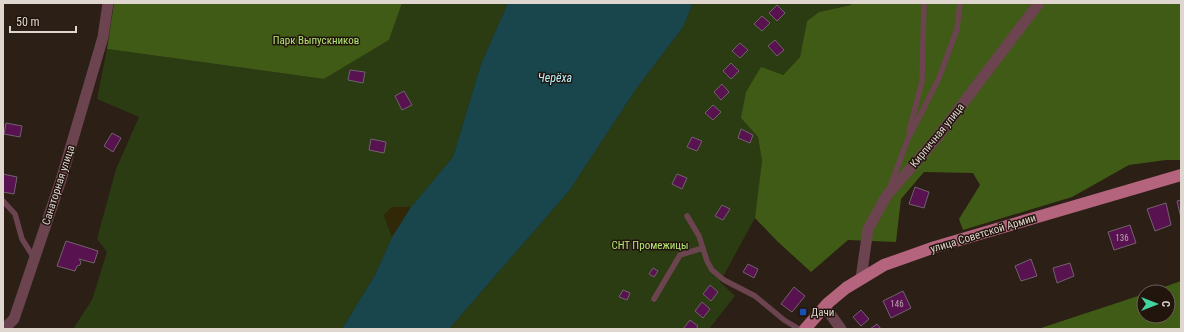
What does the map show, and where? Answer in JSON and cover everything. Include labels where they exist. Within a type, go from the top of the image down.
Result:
[{"type":"main road","name":"улица Советской Армии","points":[[805,329],[824,307],[846,288],[884,265],[935,247],[1181,175]]},
{"type":"street","name":"Санаторная улица","points":[[4,329],[14,319],[61,180],[103,37],[108,3]]},
{"type":"street","name":"Кирпичная улица","points":[[861,279],[868,230],[887,195],[936,139],[1039,3]]},
{"type":"street","points":[[824,307],[841,329]]},
{"type":"lane","points":[[907,141],[922,81],[924,3]]},
{"type":"lane","points":[[887,195],[907,141],[941,71],[957,28],[960,3]]},
{"type":"lane","points":[[3,201],[16,214],[22,239],[35,258]]},
{"type":"lane","points":[[688,216],[712,270],[737,288],[754,296],[784,320],[799,329]]},
{"type":"lane","points":[[654,299],[680,255],[703,248]]},
{"type":"green space","name":"Парк Выпускников","points":[[114,3],[402,3],[389,40],[324,79],[107,49]]},
{"type":"green space","points":[[402,3],[508,3],[481,64],[453,157],[411,207],[392,207],[384,215],[392,237],[375,275],[342,329],[73,329],[92,300],[107,252],[97,239],[116,169],[139,117],[97,99],[107,49],[324,79],[389,40]]},
{"type":"green space","name":"СНТ Промежицы","points":[[693,3],[852,3],[851,5],[819,12],[807,21],[800,57],[741,118],[758,137],[762,161],[755,218],[720,282],[735,296],[709,329],[449,329],[569,191],[636,89],[683,27]]},
{"type":"green space","points":[[852,3],[1181,3],[1181,160],[1166,160],[1129,165],[1072,197],[963,230],[959,219],[980,185],[973,173],[924,172],[901,199],[896,242],[848,240],[811,272],[777,241],[755,218],[762,161],[758,137],[741,118],[746,92],[761,67],[783,75],[800,57],[807,21],[819,12],[851,5]]},
{"type":"green space","points":[[1181,281],[1181,329],[1038,329],[1136,297],[1136,324],[1176,324],[1176,284],[1173,284]]},
{"type":"sand","points":[[392,207],[411,207],[392,237],[384,215]]},
{"type":"water","name":"Черёха","points":[[508,3],[693,3],[683,27],[636,89],[569,191],[449,329],[342,329],[375,275],[392,237],[411,207],[453,157],[481,64]]},
{"type":"building","points":[[777,5],[785,13],[777,21],[769,13]]},
{"type":"building","points":[[762,16],[770,23],[762,31],[754,24]]},
{"type":"building","points":[[775,40],[784,50],[777,56],[768,46]]},
{"type":"building","points":[[740,43],[748,50],[740,58],[732,51]]},
{"type":"building","points":[[731,63],[739,71],[731,79],[723,71]]},
{"type":"building","points":[[350,70],[365,72],[363,83],[348,80]]},
{"type":"building","points":[[722,84],[729,92],[721,100],[714,92]]},
{"type":"building","points":[[404,91],[412,105],[402,110],[395,96]]},
{"type":"building","points":[[713,105],[721,112],[713,120],[705,113]]},
{"type":"building","points":[[6,123],[22,126],[20,137],[4,134]]},
{"type":"building","points":[[741,129],[753,135],[750,143],[738,138]]},
{"type":"building","points":[[112,133],[121,138],[113,152],[104,146]]},
{"type":"building","points":[[692,137],[702,141],[697,151],[687,147]]},
{"type":"building","points":[[371,139],[386,142],[384,153],[369,150]]},
{"type":"building","points":[[3,174],[17,177],[14,194],[3,192]]},
{"type":"building","points":[[677,174],[687,178],[682,189],[672,184]]},
{"type":"building","points":[[915,187],[929,192],[924,208],[909,204]]},
{"type":"building","points":[[1181,200],[1181,218],[1177,201]]},
{"type":"building","points":[[1166,203],[1171,225],[1155,231],[1147,209]]},
{"type":"building","points":[[722,205],[730,209],[723,220],[715,216]]},
{"type":"building","points":[[1130,225],[1136,243],[1114,250],[1108,232]]},
{"type":"building","points":[[66,241],[98,251],[94,263],[79,259],[81,262],[80,265],[77,266],[75,271],[57,266]]},
{"type":"building","points":[[1031,259],[1037,276],[1021,281],[1015,266]]},
{"type":"building","points":[[1070,263],[1074,276],[1057,283],[1053,268]]},
{"type":"building","points":[[748,264],[758,269],[754,278],[743,272]]},
{"type":"building","points":[[653,268],[658,271],[654,277],[649,274]]},
{"type":"building","points":[[710,285],[718,292],[711,301],[703,294]]},
{"type":"building","points":[[794,287],[805,296],[792,312],[781,304]]},
{"type":"building","points":[[623,290],[630,293],[627,300],[619,297]]},
{"type":"building","points":[[903,291],[911,308],[891,318],[883,301]]},
{"type":"building","points":[[702,302],[710,309],[703,318],[695,311]]},
{"type":"building","points":[[861,310],[869,319],[861,326],[853,317]]},
{"type":"building","points":[[690,320],[698,326],[696,329],[683,329]]},
{"type":"building","points":[[877,324],[881,329],[870,329]]},
{"type":"place","name":"Дачи","points":[[803,312]]}]
